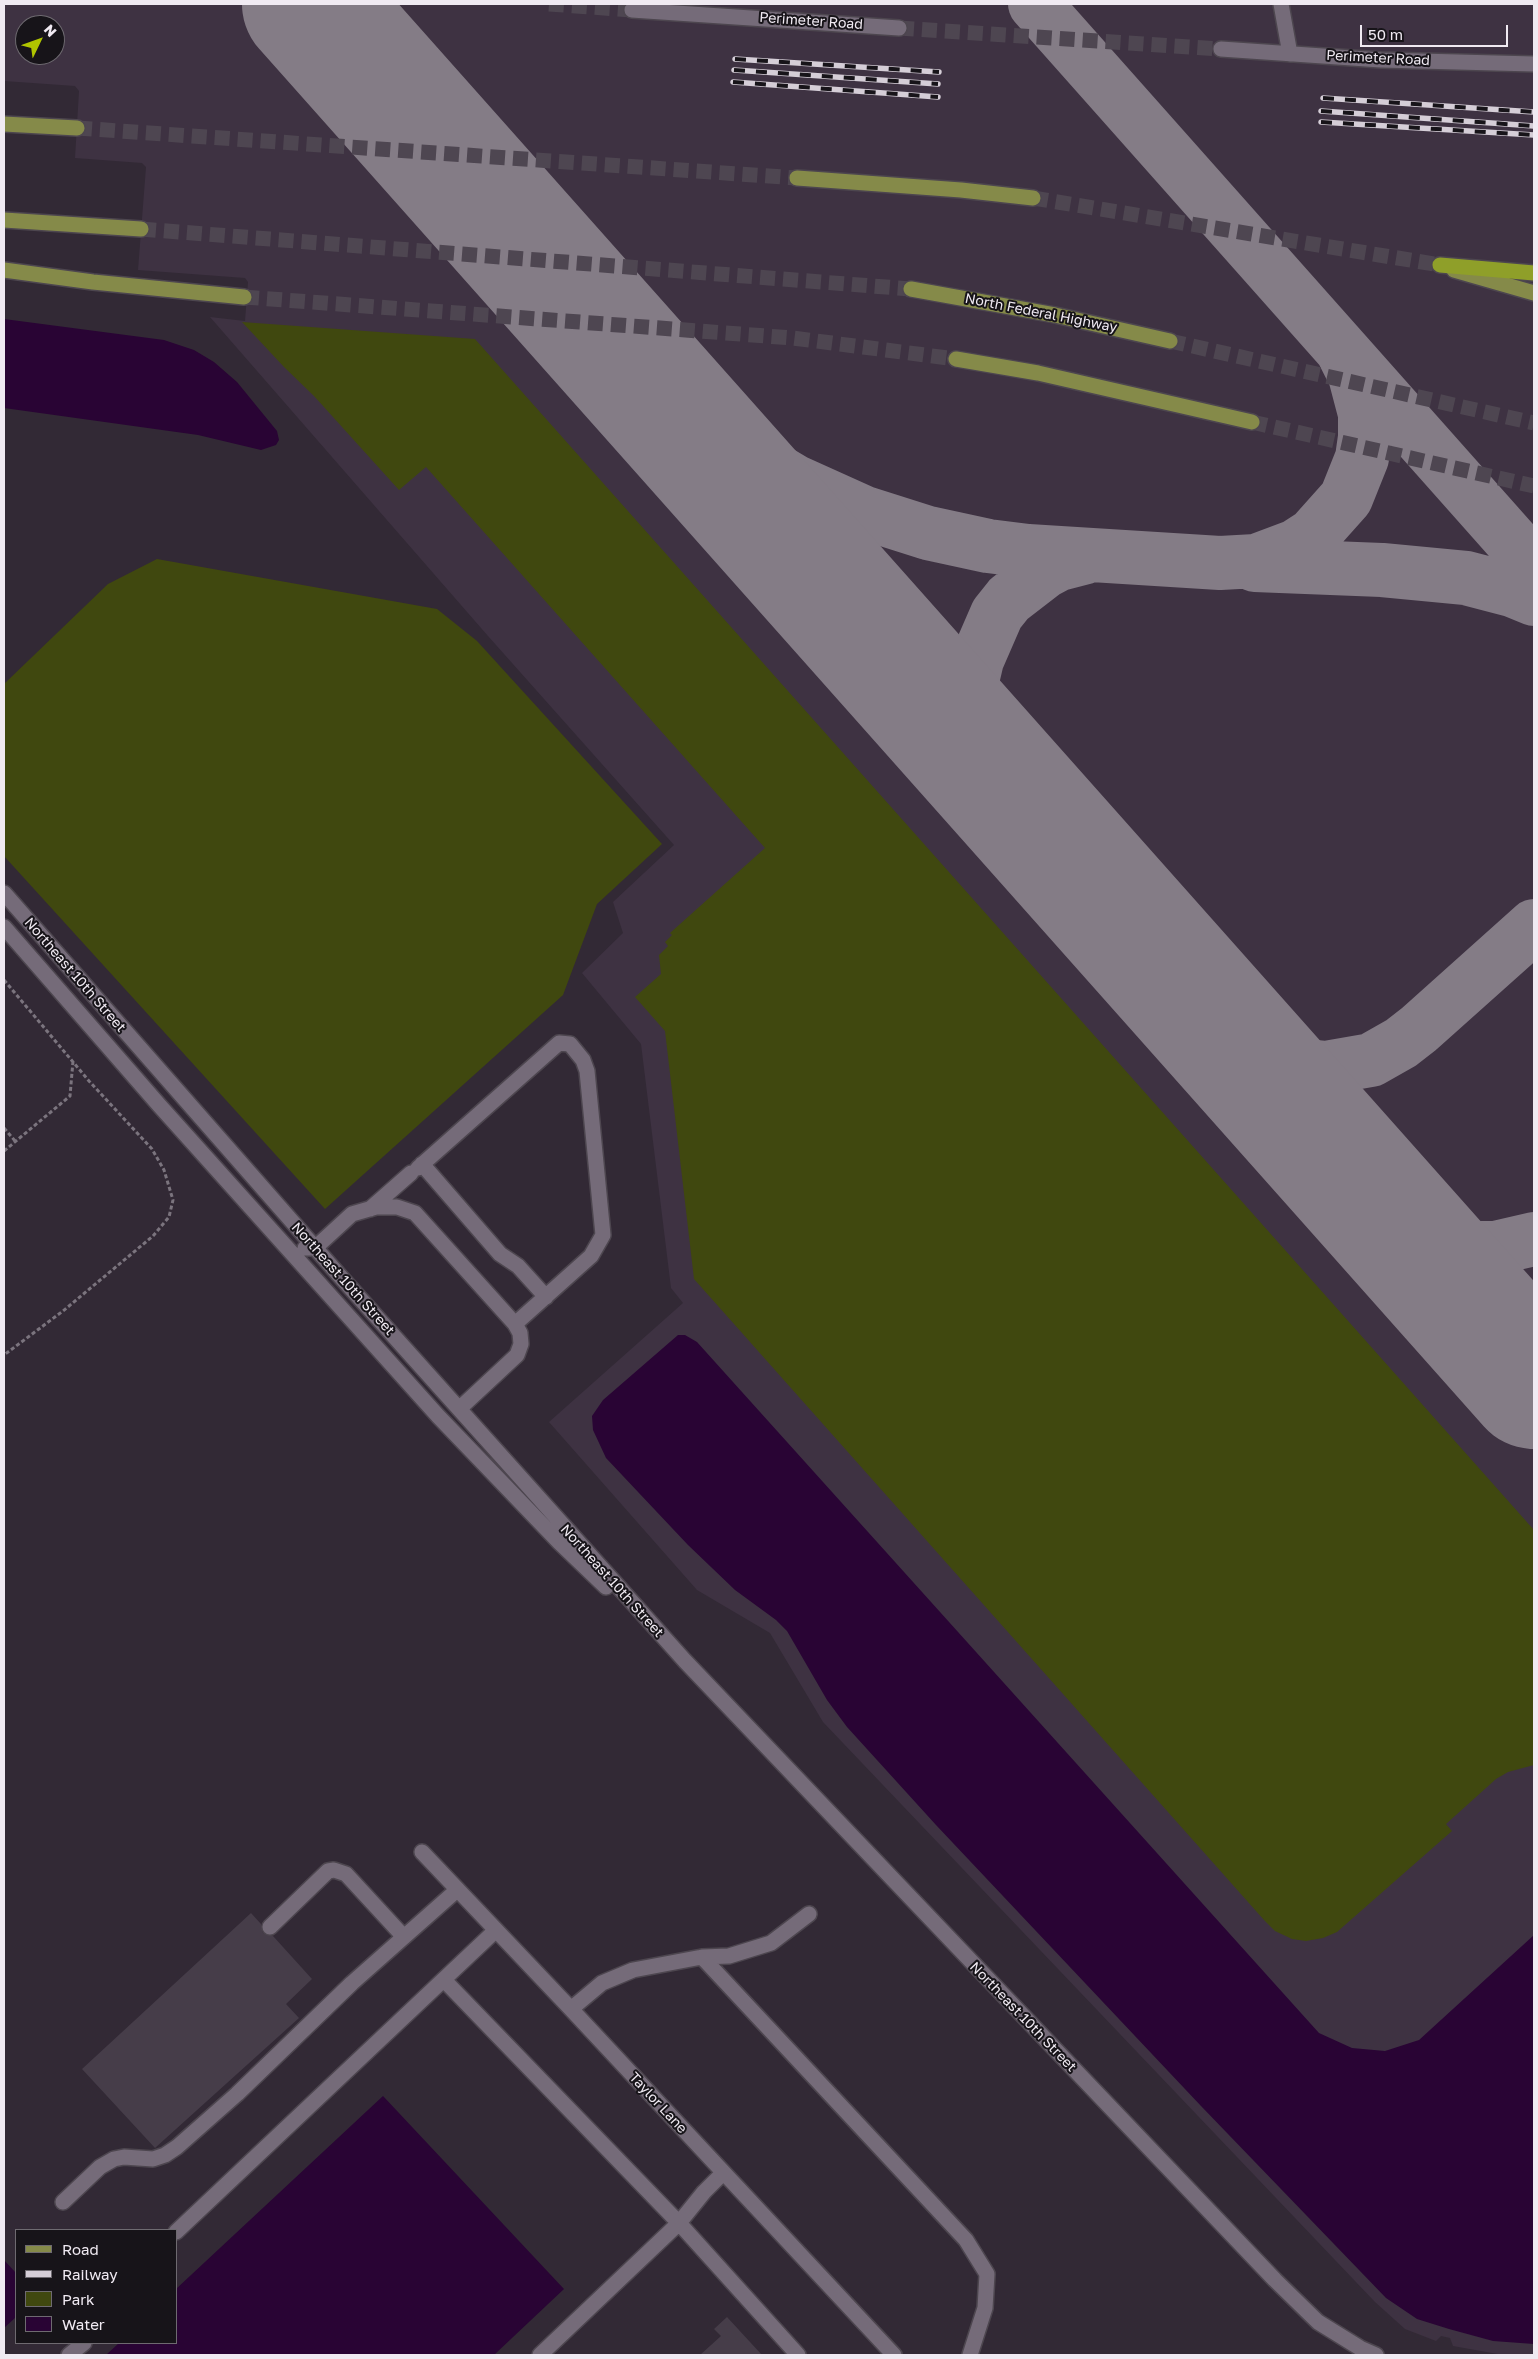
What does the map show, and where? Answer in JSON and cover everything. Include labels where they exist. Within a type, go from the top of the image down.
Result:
[{"type":"highway","points":[[1440,265],[1534,273]]},
{"type":"main road","points":[[4,124],[77,128]]},
{"type":"main road","points":[[797,178],[962,190],[1033,198]]},
{"type":"main road","points":[[4,220],[141,229]]},
{"type":"main road","points":[[1440,265],[1534,293]]},
{"type":"main road","points":[[4,270],[93,282],[244,297]]},
{"type":"main road","name":"North Federal Highway","points":[[911,289],[1055,315],[1170,341]]},
{"type":"main road","points":[[956,359],[1038,373],[1252,422]]},
{"type":"street","points":[[1281,4],[1290,54]]},
{"type":"street","name":"Perimeter Road","points":[[632,10],[899,28]]},
{"type":"street","name":"Perimeter Road","points":[[1221,49],[1381,60],[1534,64]]},
{"type":"street","name":"Northeast 10th Street","points":[[4,893],[315,1248],[685,1662],[1275,2280],[1318,2322],[1360,2348],[1376,2355]]},
{"type":"street","name":"Northeast 10th Street","points":[[4,928],[438,1416],[559,1542],[685,1662]]},
{"type":"street","points":[[370,1209],[559,1044],[570,1044],[583,1060],[587,1071],[603,1235],[591,1256],[515,1324]]},
{"type":"street","points":[[417,1168],[500,1254],[518,1266],[546,1297]]},
{"type":"street","points":[[270,1229],[291,1244],[302,1248],[315,1248],[352,1214],[370,1209],[397,1207],[415,1213],[515,1324],[521,1344],[517,1355],[459,1409]]},
{"type":"street","name":"Taylor Lane","points":[[422,1852],[894,2355]]},
{"type":"street","points":[[270,1927],[328,1871],[334,1870],[346,1874],[404,1937]]},
{"type":"street","points":[[63,2202],[100,2167],[114,2159],[124,2157],[153,2159],[165,2155],[178,2147],[237,2094],[352,1983],[457,1890]]},
{"type":"street","points":[[571,2009],[602,1983],[633,1970],[702,1957],[729,1956],[771,1943],[809,1914]]},
{"type":"street","points":[[178,2230],[496,1931]]},
{"type":"street","points":[[702,1957],[966,2240],[987,2274],[985,2308],[970,2355]]},
{"type":"street","points":[[444,1980],[679,2223],[798,2355]]},
{"type":"street","points":[[540,2355],[679,2223],[704,2192],[723,2173]]},
{"type":"street","points":[[69,2355],[83,2344]]},
{"type":"path","points":[[4,980],[152,1149],[164,1170],[173,1200],[169,1217],[153,1236],[64,1312],[4,1355]]},
{"type":"path","points":[[4,1151],[70,1096],[73,1061]]},
{"type":"path","points":[[4,1128],[16,1142]]},
{"type":"shaded area","points":[[4,4],[1534,4],[1534,2355],[1503,2355],[1453,2346],[1450,2338],[1441,2336],[1436,2341],[1405,2329],[1375,2302],[823,1722],[770,1633],[697,1590],[549,1422],[683,1303],[671,1288],[641,1044],[582,973],[623,933],[613,902],[674,845],[488,636],[210,317],[245,321],[248,282],[245,278],[138,270],[146,167],[142,163],[75,158],[79,91],[75,86],[4,81]]},
{"type":"green space","points":[[242,322],[475,339],[1534,1530],[1534,1765],[1508,1772],[1496,1779],[1446,1824],[1452,1831],[1337,1932],[1323,1938],[1306,1941],[1292,1939],[1275,1931],[1264,1920],[694,1279],[665,1031],[635,997],[661,974],[659,955],[668,946],[665,942],[672,935],[670,933],[765,848],[426,467],[399,490],[314,396]]},
{"type":"green space","points":[[157,559],[437,609],[477,641],[662,844],[597,904],[563,995],[325,1209],[4,856],[4,684],[108,584]]},
{"type":"water","points":[[4,319],[164,340],[194,350],[214,362],[237,382],[277,431],[279,440],[276,445],[261,450],[198,435],[4,408]]},
{"type":"water","points":[[678,1335],[685,1335],[697,1342],[1319,2033],[1352,2048],[1385,2051],[1419,2040],[1534,1935],[1534,2344],[1493,2341],[1449,2329],[1417,2319],[1386,2298],[1201,2106],[936,1825],[847,1727],[827,1700],[787,1631],[776,1620],[735,1590],[688,1545],[606,1458],[593,1430],[592,1416],[603,1400]]},
{"type":"water","points":[[383,2096],[564,2289],[494,2355],[106,2355],[118,2344],[178,2344],[178,2287]]},
{"type":"water","points":[[4,2260],[15,2272],[15,2318],[4,2328]]},
{"type":"building","points":[[251,1913],[261,1924],[263,1933],[273,1936],[312,1979],[286,2004],[299,2018],[155,2148],[82,2069]]},
{"type":"building","points":[[727,2317],[762,2355],[700,2355],[721,2336],[714,2329]]},
{"type":"taxiway","points":[[1035,4],[1534,566]]},
{"type":"taxiway","points":[[605,337],[674,398],[740,449],[794,481],[865,513],[928,533],[988,546],[1028,551],[1220,563],[1256,561],[1296,546],[1313,535],[1346,498],[1362,458],[1365,437],[1365,414],[1355,376],[1342,350]]},
{"type":"taxiway","points":[[1013,796],[979,734],[973,713],[973,677],[977,660],[997,614],[1009,599],[1044,572],[1059,564],[1086,557]]},
{"type":"taxiway","points":[[1255,565],[1382,570],[1466,578],[1512,590],[1534,599]]},
{"type":"taxiway","points":[[1200,1006],[1224,1027],[1259,1052],[1283,1060],[1304,1066],[1325,1068],[1371,1060],[1401,1043],[1419,1029],[1534,926]]},
{"type":"taxiway","points":[[1362,1188],[1395,1217],[1420,1233],[1463,1247],[1495,1248],[1534,1239]]},
{"type":"runway","points":[[309,4],[1534,1382]]},
{"type":"tunnel","points":[[549,4],[632,10]]},
{"type":"tunnel","points":[[899,28],[1221,49]]},
{"type":"tunnel","points":[[77,128],[797,178]]},
{"type":"tunnel","points":[[1033,198],[1440,265]]},
{"type":"tunnel","points":[[141,229],[911,289]]},
{"type":"tunnel","points":[[244,297],[793,338],[956,359]]},
{"type":"tunnel","points":[[1170,341],[1534,423]]},
{"type":"tunnel","points":[[1252,422],[1534,486]]},
{"type":"railway","points":[[735,59],[939,72]]},
{"type":"railway","points":[[734,70],[938,84]]},
{"type":"railway","points":[[733,82],[938,97]]},
{"type":"railway","points":[[1323,98],[1534,112]]},
{"type":"railway","points":[[1321,111],[1534,126]]},
{"type":"railway","points":[[1321,122],[1534,135]]}]
